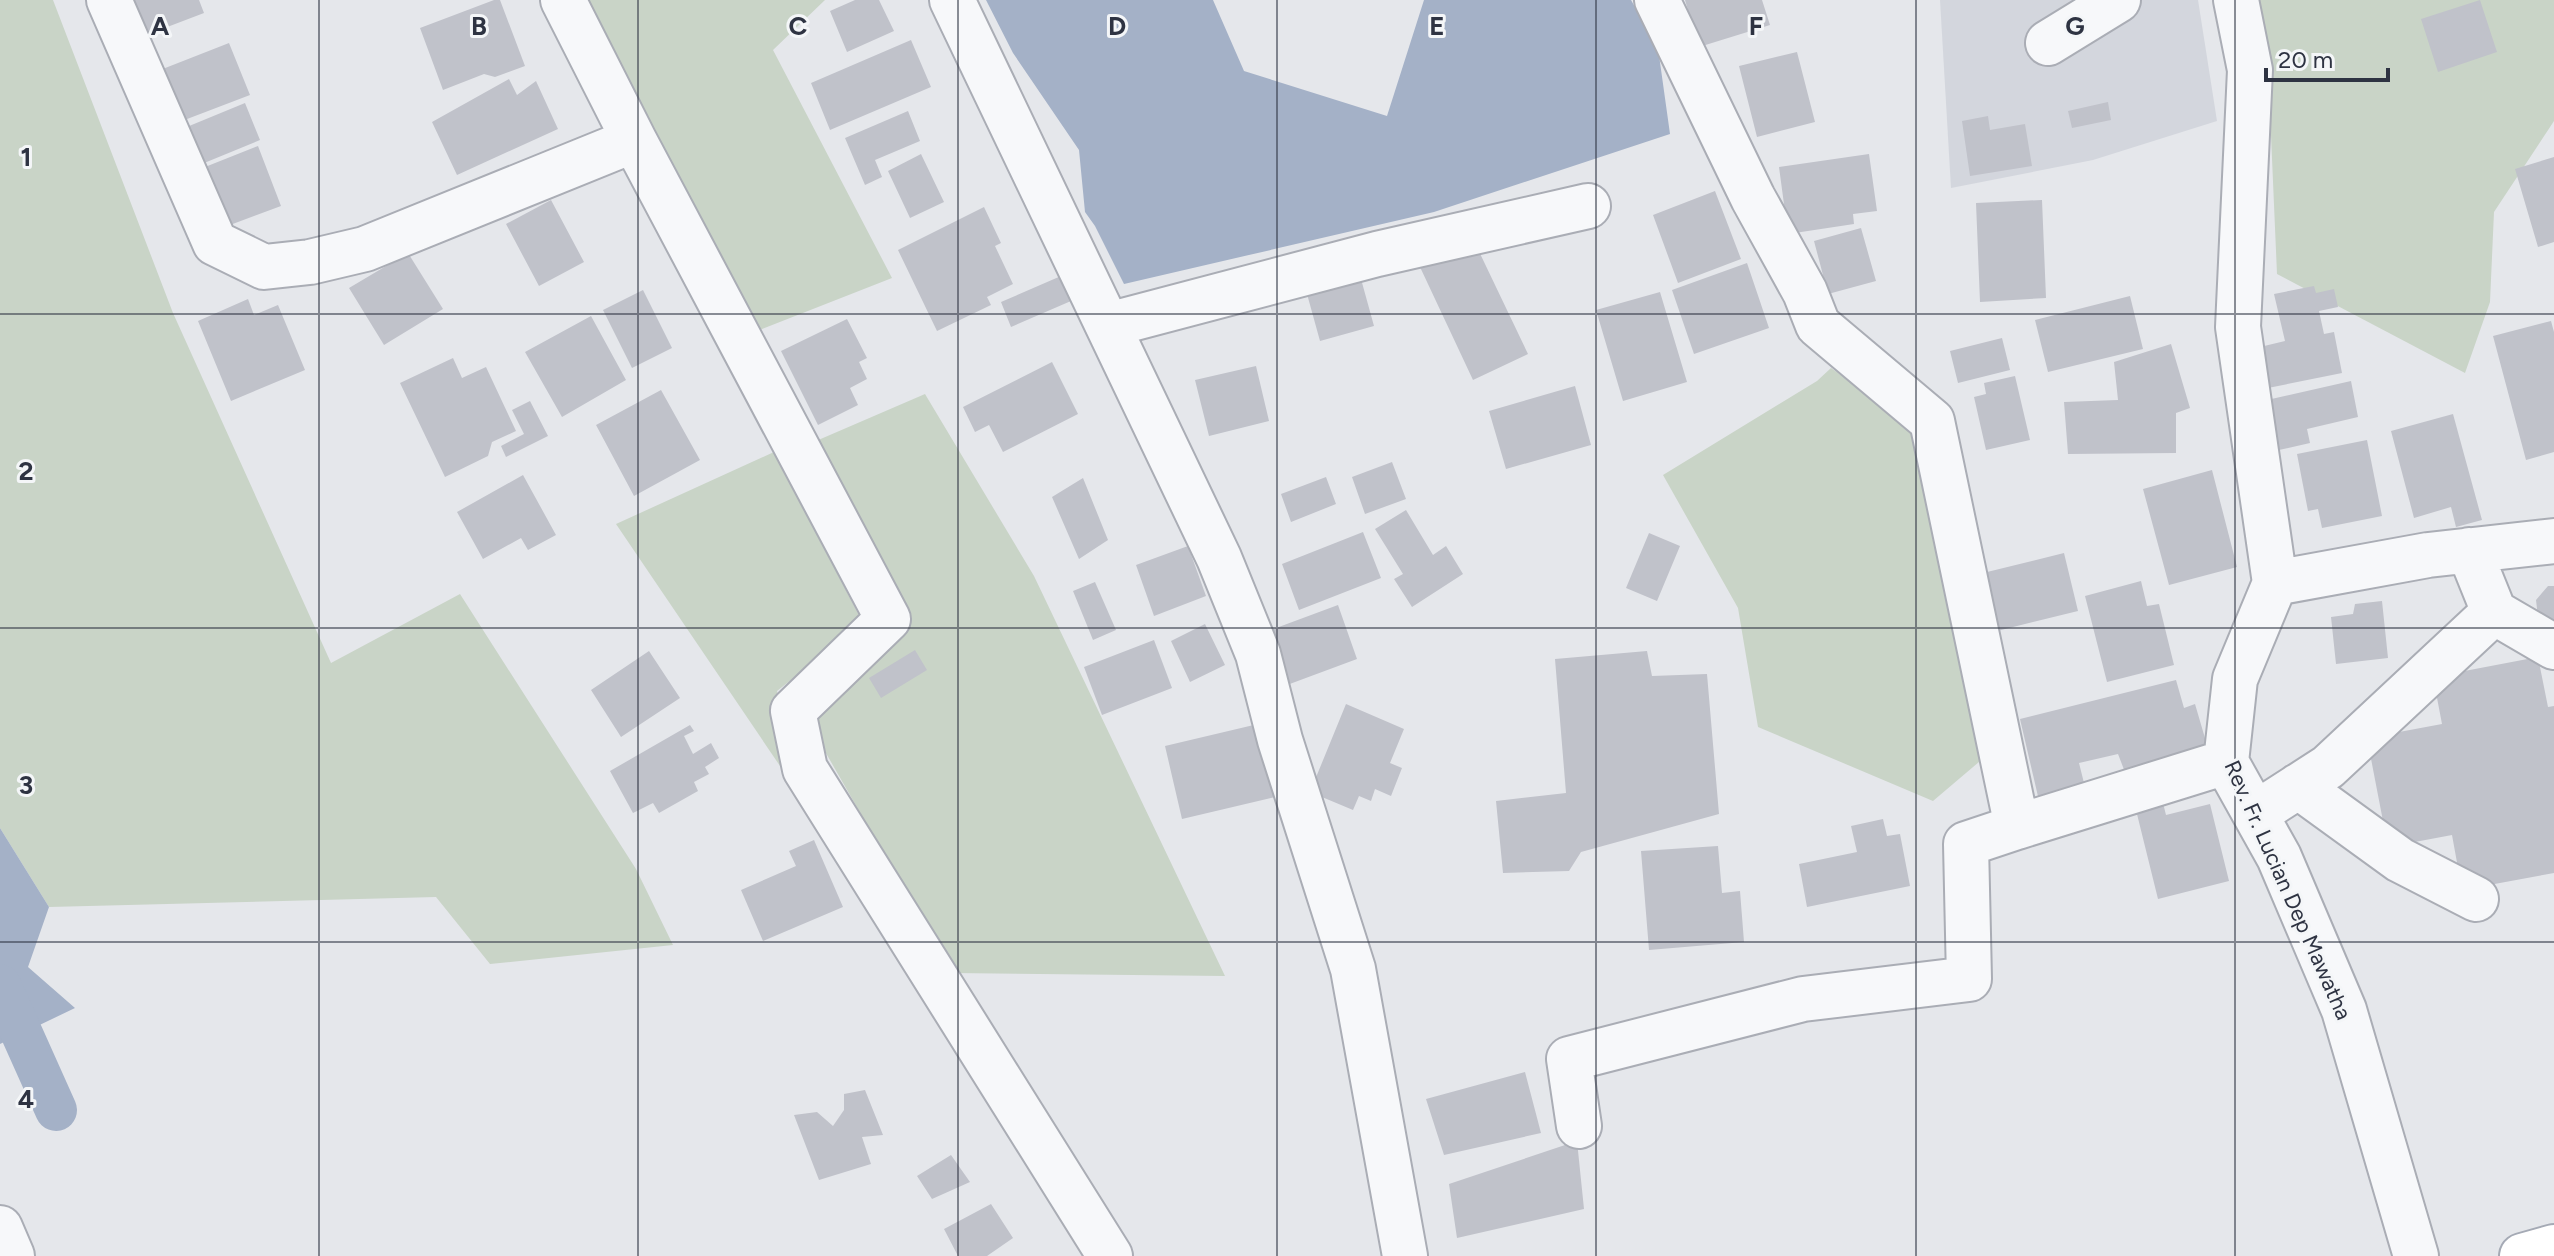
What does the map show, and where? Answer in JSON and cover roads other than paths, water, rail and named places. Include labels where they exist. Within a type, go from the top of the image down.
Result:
[{"type":"main road","points":[[2522,1256],[2554,1247]]},
{"type":"street","points":[[109,0],[215,243],[264,267],[310,262],[365,249],[634,140]]},
{"type":"street","points":[[563,0],[888,619],[793,711],[805,769],[1110,1256]]},
{"type":"street","points":[[952,0],[1219,558],[1258,654],[1280,740],[1353,969],[1405,1256]]},
{"type":"street","points":[[1657,0],[1753,198],[1805,292],[1818,325],[1932,421],[2017,827]]},
{"type":"street","points":[[2048,43],[2118,0]]},
{"type":"street","points":[[2236,0],[2250,70],[2238,327],[2275,583],[2428,555],[2554,541]]},
{"type":"street","points":[[1108,325],[1377,254],[1588,206]]},
{"type":"street","points":[[2469,550],[2494,612],[2554,647]]},
{"type":"street","name":"Rev. Fr. Lucian Dep Mawatha","points":[[2275,583],[2235,679],[2226,762],[2279,857],[2344,1010],[2416,1256]]},
{"type":"street","points":[[2255,814],[2328,767],[2494,612]]},
{"type":"street","points":[[1579,1126],[1569,1059],[1803,999],[1969,979],[1966,844],[2226,762]]},
{"type":"street","points":[[2298,786],[2400,860],[2476,899]]},
{"type":"street","points":[[0,1228],[12,1256]]},
{"type":"water","points":[[986,0],[1213,0],[1244,71],[1387,116],[1424,0],[1631,0],[1658,48],[1670,134],[1434,212],[1124,284],[1085,212],[1079,150],[1013,53]]},
{"type":"water","points":[[0,828],[49,907],[28,967],[75,1008],[0,1044]]},
{"type":"waterway","points":[[0,985],[56,1110]]}]
